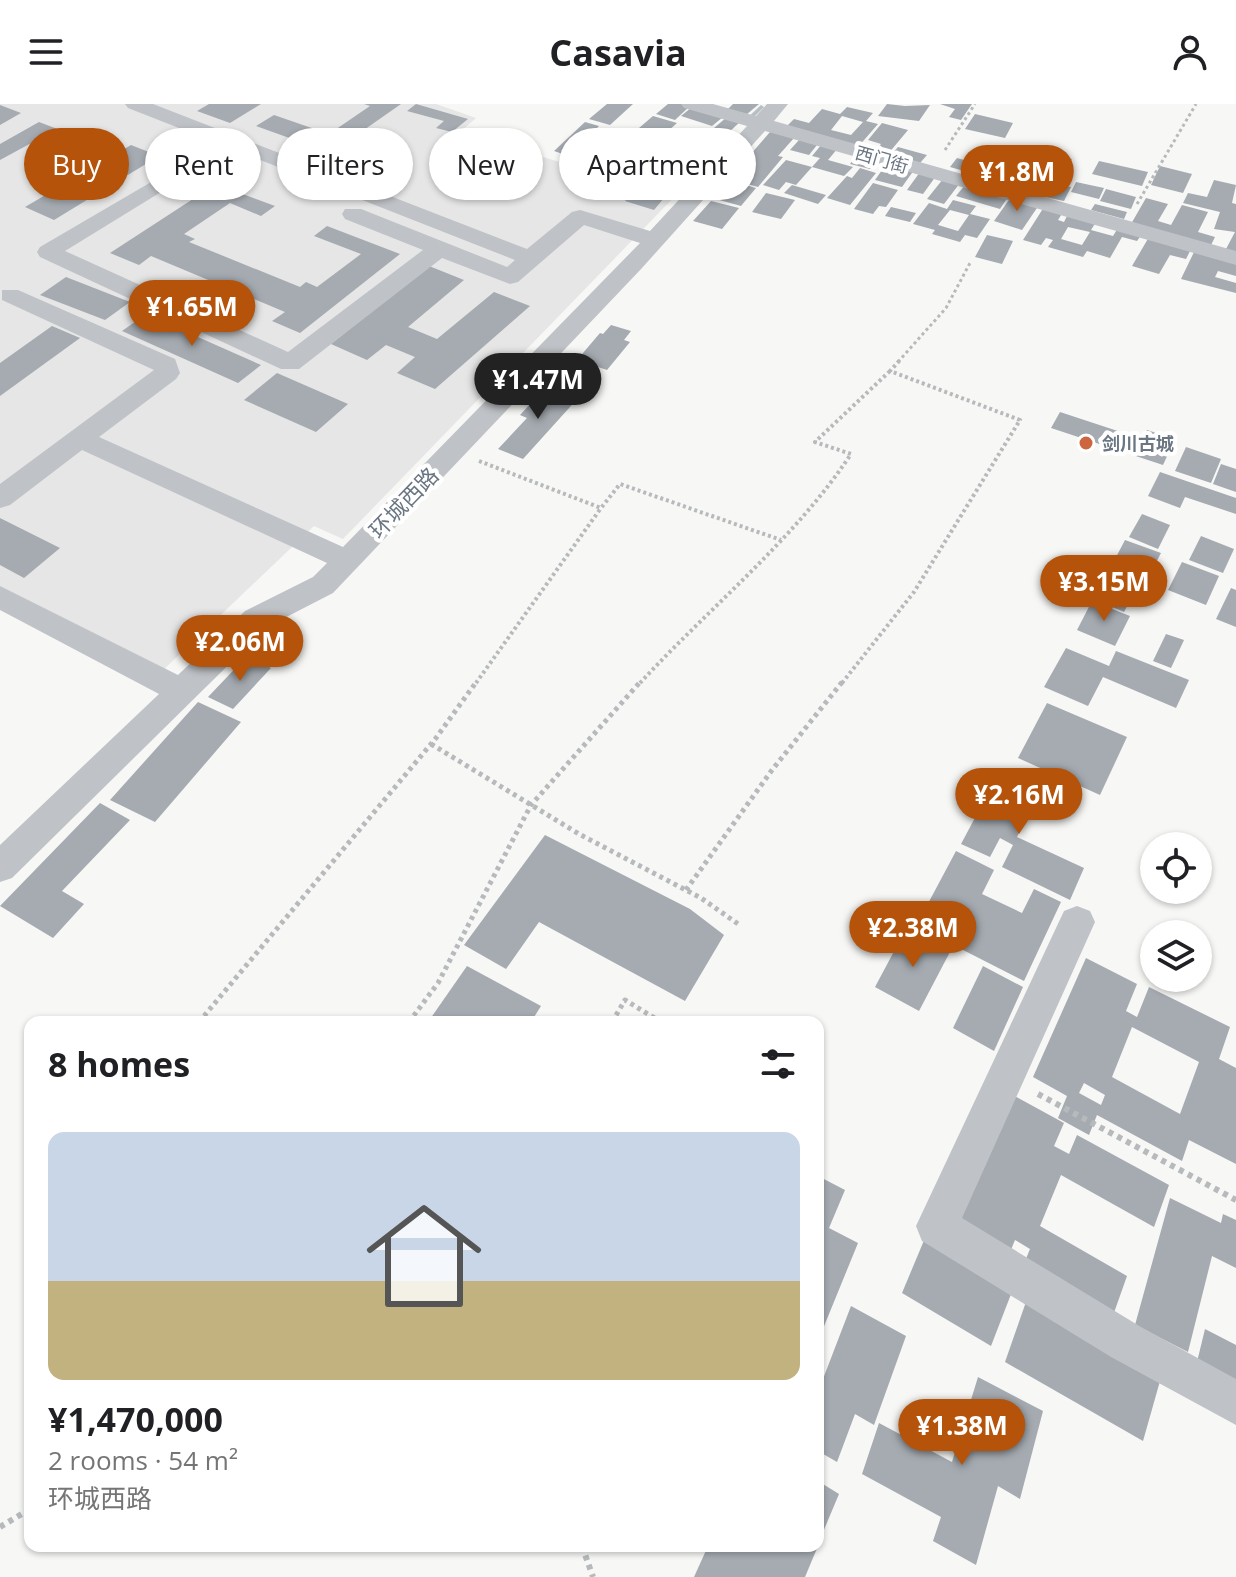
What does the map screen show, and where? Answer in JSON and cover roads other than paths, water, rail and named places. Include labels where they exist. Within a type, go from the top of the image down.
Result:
[{"type":"street","points":[[135,104],[166,128]]},
{"type":"street","name":"西门街","points":[[691,104],[769,114],[930,172],[1236,258]]},
{"type":"street","name":"环城西路","points":[[0,867],[256,619],[323,585],[655,240],[769,114]]},
{"type":"street","points":[[261,165],[530,258]]},
{"type":"street","points":[[145,197],[48,252],[290,363],[439,249]]},
{"type":"street","points":[[337,208],[510,277],[580,217],[655,240]]},
{"type":"street","points":[[0,498],[167,373],[166,365],[10,295]]},
{"type":"street","points":[[81,439],[346,560]]},
{"type":"street","points":[[0,597],[181,691]]},
{"type":"street","points":[[1077,922],[937,1226],[1126,1342],[1236,1403]]},
{"type":"waterway","points":[[745,123],[761,107]]},
{"type":"place","name":"剑川古城","points":[[1086,443]]}]
